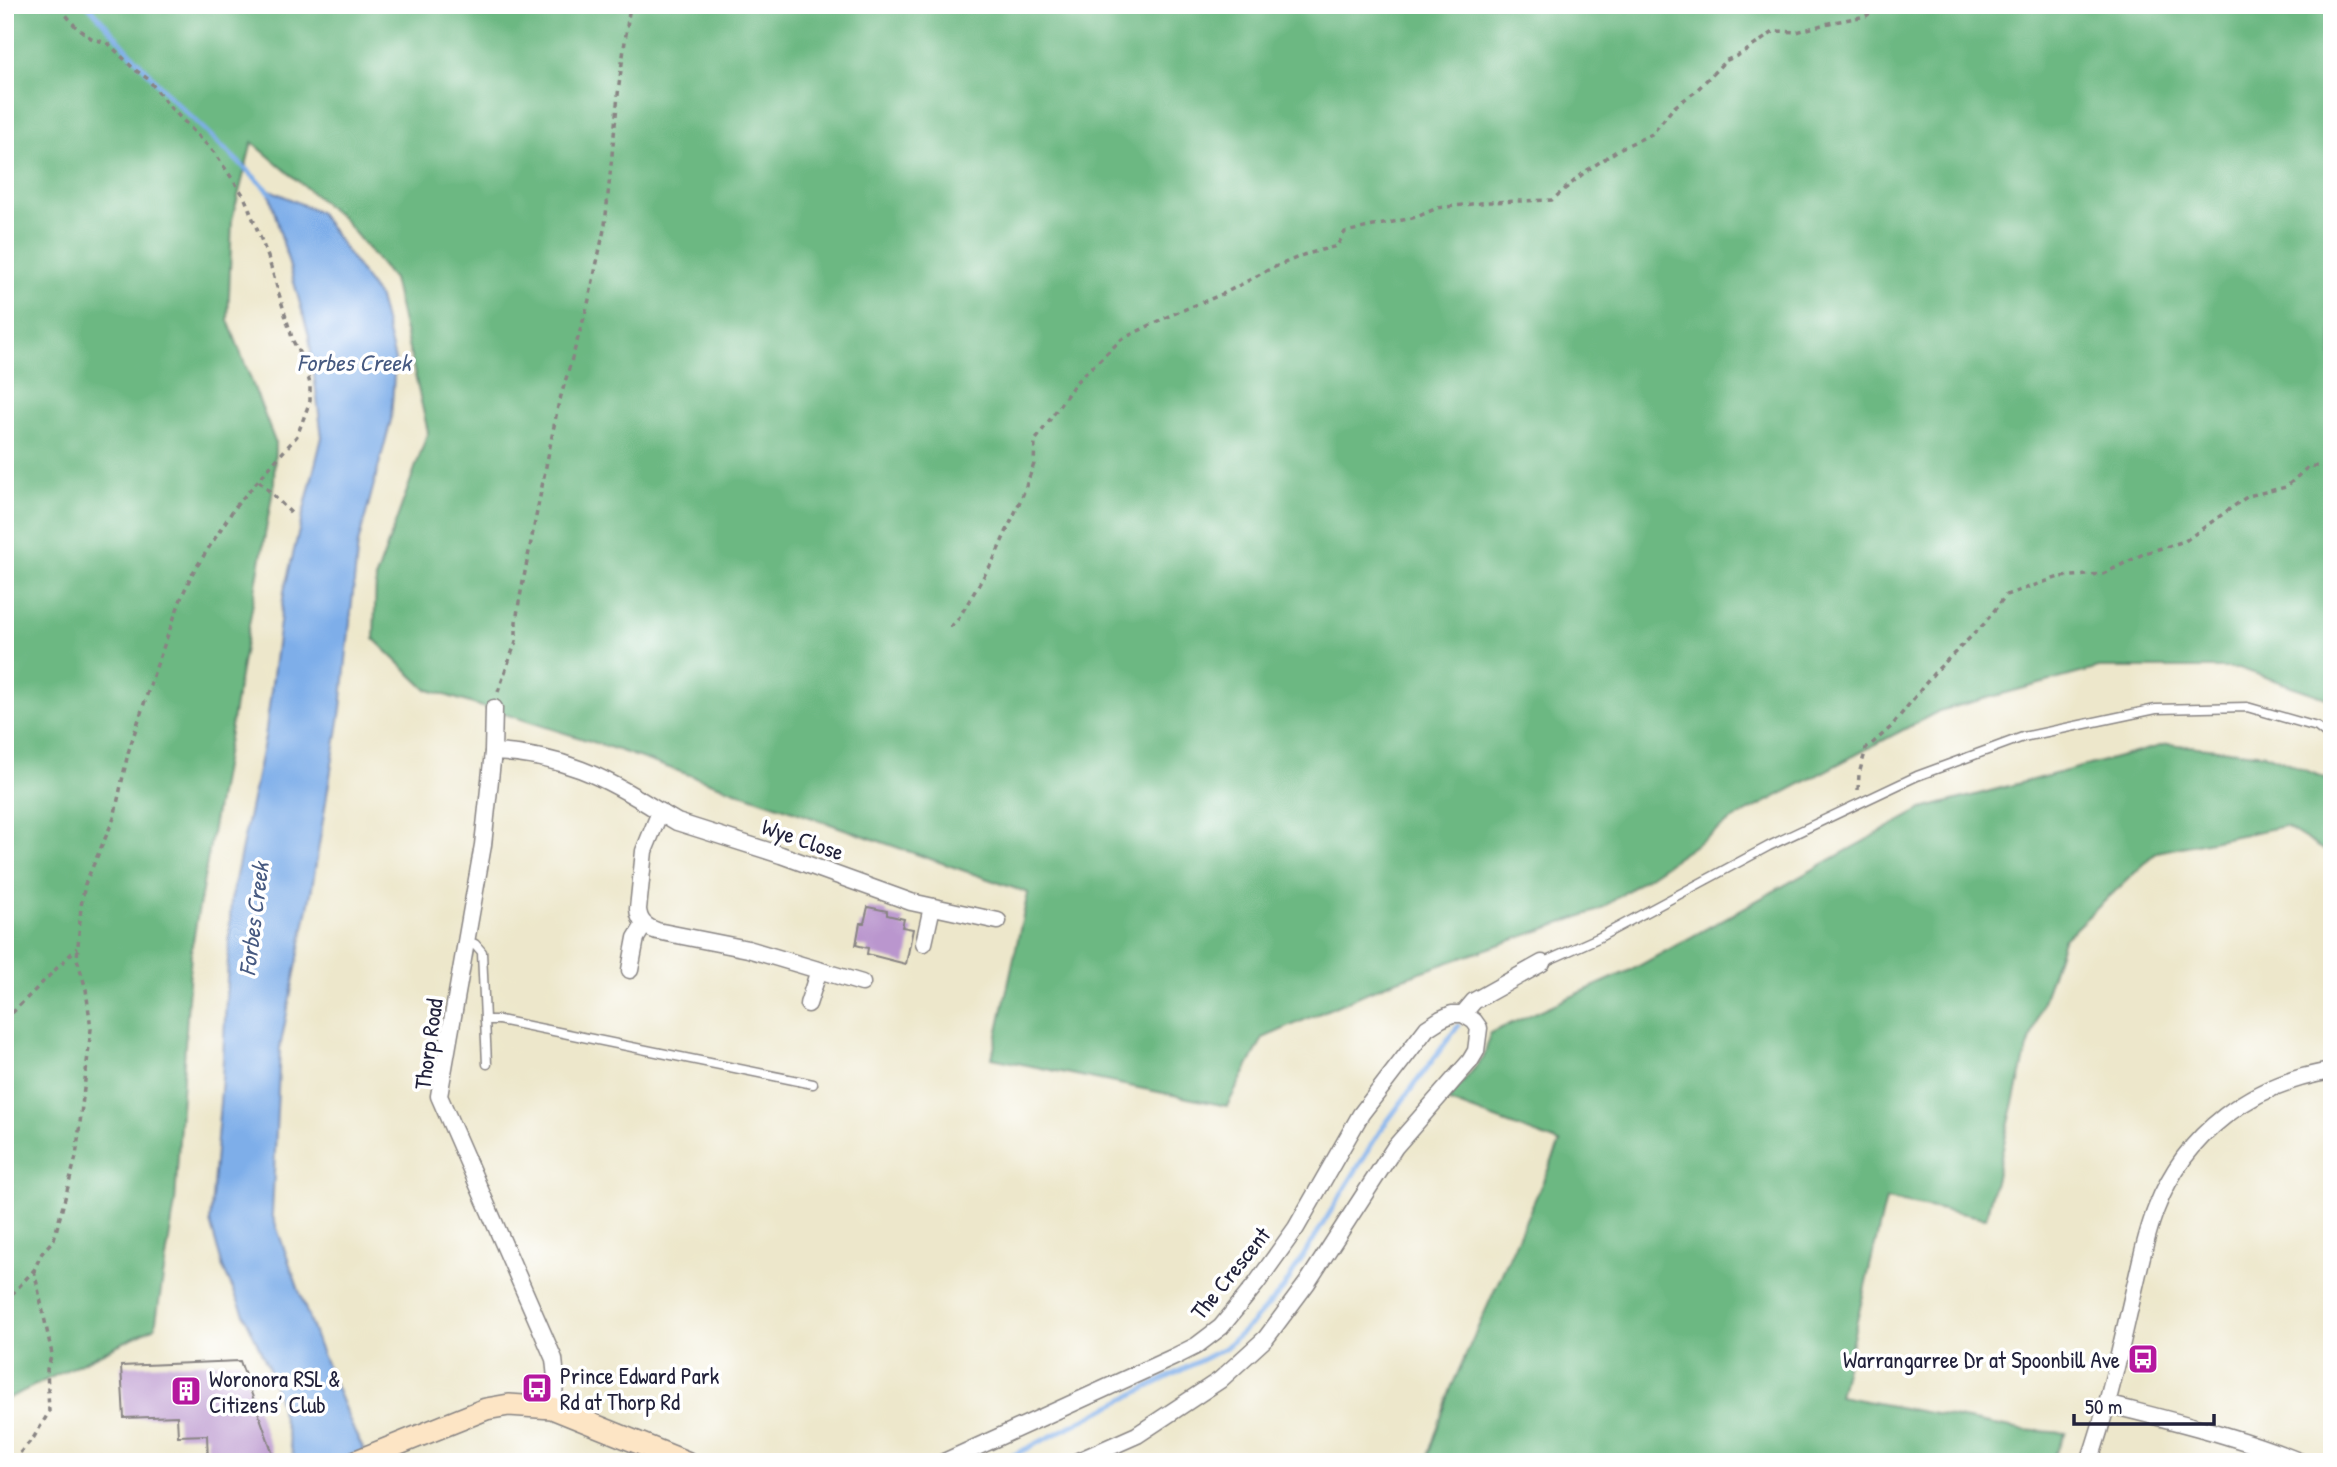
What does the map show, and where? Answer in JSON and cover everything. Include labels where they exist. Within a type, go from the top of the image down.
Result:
[{"type":"street","name":"Thorp Road","points":[[494,708],[493,752],[483,845],[439,1096],[554,1359],[556,1378],[552,1408]]},
{"type":"street","name":"Wye Close","points":[[493,752],[523,753],[569,765],[613,784],[677,822],[781,855],[911,902],[998,921]]},
{"type":"street","points":[[660,812],[644,851],[638,916],[645,925],[657,931],[748,949],[862,983]]},
{"type":"street","points":[[924,943],[932,907]]},
{"type":"street","points":[[630,970],[636,938],[645,925]]},
{"type":"street","name":"The Crescent","points":[[944,1462],[1174,1357],[1208,1338],[1221,1327],[1256,1284],[1296,1228],[1361,1114],[1427,1028],[1452,1014],[1463,1014],[1474,1001],[1542,963]]},
{"type":"street","points":[[808,1004],[819,970]]},
{"type":"street","points":[[1076,1462],[1137,1435],[1220,1380],[1266,1338],[1307,1283],[1395,1147],[1470,1061],[1479,1042],[1479,1028],[1463,1014]]},
{"type":"street","points":[[2089,1462],[2107,1404],[2150,1227],[2156,1208],[2183,1160],[2199,1139],[2239,1104],[2286,1082],[2332,1071]]},
{"type":"street","points":[[2107,1404],[2215,1432],[2301,1462]]},
{"type":"street","points":[[361,1459],[486,1409],[509,1405],[552,1408],[686,1462]]},
{"type":"lane","points":[[1542,963],[1598,938],[1769,846],[1917,776],[2023,737],[2156,709],[2248,707],[2317,727],[2332,739]]},
{"type":"lane","points":[[467,941],[475,944],[482,952],[487,1064]]},
{"type":"lane","points":[[485,1020],[499,1020],[813,1084]]},
{"type":"path","points":[[5,1301],[34,1270],[42,1253],[54,1239],[76,1157],[91,1029],[86,989],[77,959],[85,884],[114,818],[128,753],[192,574],[235,507],[297,436],[310,401],[310,384],[304,362],[293,341],[261,237],[244,197],[214,152],[167,105],[148,79],[108,44],[91,38],[75,26],[61,5]]},
{"type":"path","points":[[494,708],[516,641],[517,612],[558,406],[588,304],[608,208],[619,85],[630,5]]},
{"type":"path","points":[[950,627],[957,621],[993,561],[1032,472],[1035,441],[1076,382],[1122,339],[1225,293],[1268,270],[1303,255],[1337,246],[1345,232],[1417,217],[1437,208],[1489,202],[1552,200],[1586,170],[1621,148],[1652,134],[1674,107],[1695,92],[1725,61],[1743,53],[1775,31],[1797,32],[1866,16],[1881,5]]},
{"type":"path","points":[[1857,805],[1859,774],[1866,749],[1891,727],[1934,673],[1984,624],[2006,595],[2059,577],[2103,574],[2145,554],[2185,541],[2248,496],[2286,488],[2309,466],[2332,467]]},
{"type":"path","points":[[259,481],[293,515]]},
{"type":"path","points":[[5,1020],[77,948]]},
{"type":"path","points":[[19,1462],[18,1455],[34,1437],[49,1412],[47,1369],[52,1354],[34,1270]]},
{"type":"green space","points":[[5,5],[2332,5],[2332,700],[2239,668],[2099,668],[1939,711],[1732,820],[1599,910],[1389,983],[1263,1038],[1227,1106],[992,1058],[1028,893],[615,749],[426,689],[374,639],[376,577],[428,432],[393,279],[344,220],[252,142],[232,220],[228,320],[275,442],[274,484],[191,952],[175,1203],[155,1327],[5,1400]]},
{"type":"green space","points":[[2168,744],[2266,754],[2332,781],[2332,855],[2285,826],[2157,852],[2063,940],[2025,1057],[1986,1218],[1886,1199],[1839,1396],[2021,1430],[2066,1433],[2050,1462],[1426,1462],[1451,1388],[1560,1143],[1447,1101],[1484,1057],[1490,1033],[1635,968],[1922,809]]},
{"type":"water","name":"Forbes Creek","points":[[268,189],[319,212],[379,298],[395,360],[391,420],[358,544],[341,709],[312,888],[280,1048],[272,1214],[319,1347],[370,1462],[295,1462],[270,1371],[223,1268],[210,1222],[222,1078],[231,900],[265,737],[284,591],[322,437],[309,336]]},
{"type":"building","points":[[868,907],[887,911],[887,915],[904,919],[902,927],[913,929],[906,964],[867,954],[868,948],[856,945],[860,923],[864,923]]},
{"type":"building","name":"Woronora RSL & Citizens’ Club","points":[[240,1361],[274,1457],[208,1460],[207,1435],[178,1436],[177,1416],[124,1418],[121,1366]]},
{"type":"waterway","name":"Forbes Creek","points":[[88,5],[171,98],[271,193]]},
{"type":"waterway","points":[[1000,1462],[1225,1348],[1251,1324],[1283,1289],[1380,1131],[1458,1026]]},
{"type":"place","name":"Warrangarree Dr at Spoonbill Ave","points":[[2143,1359]]},
{"type":"place","name":"Prince Edward Park Rd at Thorp Rd","points":[[537,1388]]},
{"type":"place","name":"Woronora RSL & Citizens’ Club","points":[[186,1391]]}]
